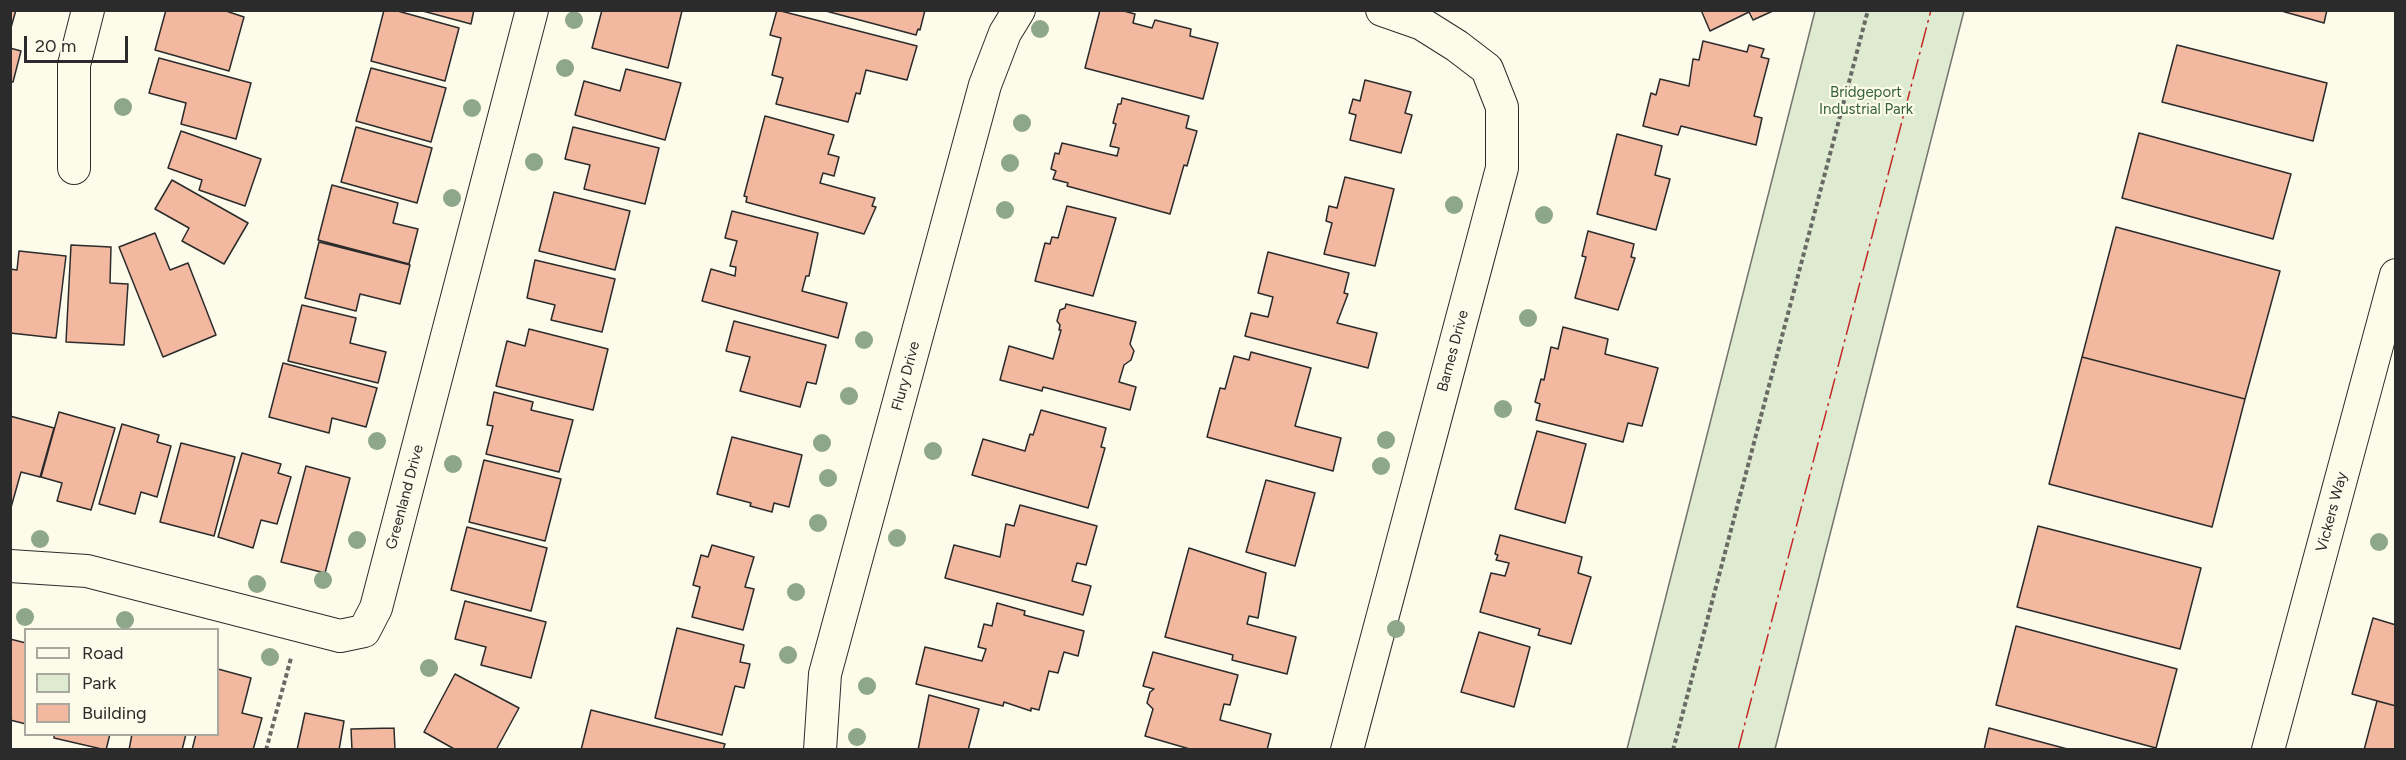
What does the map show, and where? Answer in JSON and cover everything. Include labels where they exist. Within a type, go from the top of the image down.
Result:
[{"type":"street","points":[[75,168],[74,65],[87,10]]},
{"type":"street","name":"Greenland Drive","points":[[10,566],[87,571],[340,636],[364,631],[376,608],[532,10]]},
{"type":"street","name":"Flury Drive","points":[[820,750],[825,674],[986,85],[1005,33],[1019,10]]},
{"type":"street","name":"Barnes Drive","points":[[1347,750],[1502,168],[1502,107],[1486,69],[1457,46],[1422,24],[1382,10]]},
{"type":"street","name":"Vickers Way","points":[[2268,750],[2396,275]]},
{"type":"path","points":[[1673,750],[1868,10]]},
{"type":"path","points":[[266,750],[299,624]]},
{"type":"green space","name":"Bridgeport Industrial Park","points":[[1815,11],[1964,11],[1775,749],[1627,749]]},
{"type":"building","points":[[10,10],[16,10],[10,31]]},
{"type":"building","points":[[166,10],[223,10],[244,17],[229,71],[155,50]]},
{"type":"building","points":[[384,10],[394,10],[459,28],[445,81],[371,61]]},
{"type":"building","points":[[419,10],[474,10],[471,24]]},
{"type":"building","points":[[602,10],[682,11],[668,68],[592,48]]},
{"type":"building","points":[[777,10],[917,46],[907,80],[866,70],[860,94],[856,93],[848,122],[776,104],[783,78],[772,75],[781,38],[770,35]]},
{"type":"building","points":[[822,10],[925,10],[920,30],[918,29],[916,35]]},
{"type":"building","points":[[1100,10],[1120,10],[1135,14],[1133,23],[1152,28],[1155,20],[1191,29],[1190,36],[1218,43],[1203,99],[1085,68]]},
{"type":"building","points":[[1701,10],[1775,10],[1753,20],[1749,12],[1710,31]]},
{"type":"building","points":[[2278,10],[2327,10],[2324,23]]},
{"type":"building","points":[[1703,41],[1747,52],[1749,45],[1764,49],[1761,57],[1769,59],[1754,116],[1762,118],[1756,145],[1681,126],[1678,135],[1643,126],[1651,93],[1656,95],[1660,79],[1689,86],[1693,59],[1699,60]]},
{"type":"building","points":[[2177,45],[2327,83],[2313,141],[2162,102]]},
{"type":"building","points":[[10,48],[21,51],[13,82],[10,82]]},
{"type":"building","points":[[159,58],[251,83],[236,139],[181,124],[186,103],[149,93]]},
{"type":"building","points":[[371,68],[446,88],[431,142],[356,121]]},
{"type":"building","points":[[626,69],[681,83],[665,140],[575,115],[584,81],[620,91]]},
{"type":"building","points":[[1365,80],[1411,92],[1405,113],[1412,115],[1401,153],[1350,140],[1356,115],[1349,113],[1353,99],[1360,101]]},
{"type":"building","points":[[1122,98],[1189,116],[1186,128],[1197,131],[1187,166],[1184,165],[1170,214],[1067,186],[1068,183],[1053,179],[1056,171],[1051,169],[1055,153],[1059,154],[1062,143],[1117,156],[1119,148],[1110,146],[1116,124],[1113,123]]},
{"type":"building","points":[[765,116],[834,135],[828,154],[839,157],[834,176],[823,173],[820,183],[875,198],[872,206],[876,207],[864,234],[746,202],[747,197],[744,196]]},
{"type":"building","points":[[356,127],[432,148],[417,203],[341,182]]},
{"type":"building","points":[[573,127],[659,148],[645,204],[584,189],[590,165],[565,159]]},
{"type":"building","points":[[181,131],[261,159],[245,206],[199,190],[202,180],[168,168]]},
{"type":"building","points":[[2139,133],[2291,174],[2273,239],[2122,198]]},
{"type":"building","points":[[1617,134],[1662,146],[1655,175],[1670,179],[1656,230],[1597,214]]},
{"type":"building","points":[[1345,177],[1394,189],[1375,266],[1324,254],[1332,223],[1326,221],[1329,206],[1337,208]]},
{"type":"building","points":[[172,180],[248,223],[224,264],[182,241],[189,228],[155,209]]},
{"type":"building","points":[[332,185],[398,203],[393,223],[418,229],[409,264],[318,240]]},
{"type":"building","points":[[554,192],[630,211],[615,270],[539,251]]},
{"type":"building","points":[[1067,206],[1116,218],[1093,296],[1035,281],[1045,243],[1050,244],[1052,237],[1058,238]]},
{"type":"building","points":[[732,211],[818,233],[809,276],[806,276],[802,291],[847,303],[838,338],[702,301],[711,269],[735,276],[736,267],[730,266],[737,241],[725,238]]},
{"type":"building","points":[[2116,227],[2280,271],[2245,399],[2082,357]]},
{"type":"building","points":[[1588,231],[1634,244],[1631,257],[1635,258],[1618,310],[1575,298],[1586,257],[1582,256]]},
{"type":"building","points":[[155,233],[170,270],[188,263],[216,335],[163,357],[119,247]]},
{"type":"building","points":[[319,242],[410,265],[400,304],[360,294],[356,311],[305,298]]},
{"type":"building","points":[[71,245],[111,247],[110,283],[128,284],[124,345],[66,342]]},
{"type":"building","points":[[19,251],[66,256],[56,338],[10,333],[10,269],[17,270]]},
{"type":"building","points":[[1268,252],[1349,273],[1344,293],[1348,294],[1337,323],[1377,333],[1368,368],[1245,336],[1251,313],[1268,317],[1273,297],[1258,293]]},
{"type":"building","points":[[535,260],[615,279],[602,332],[551,320],[555,305],[527,298]]},
{"type":"building","points":[[1066,304],[1136,322],[1130,344],[1134,351],[1131,360],[1124,365],[1119,382],[1136,387],[1130,410],[1043,387],[1042,391],[1000,380],[1009,346],[1053,359],[1061,330],[1059,330],[1060,325],[1057,321],[1060,310],[1065,308]]},
{"type":"building","points":[[302,305],[356,318],[350,343],[386,352],[378,383],[288,361]]},
{"type":"building","points":[[734,321],[826,345],[816,384],[807,382],[800,407],[740,391],[750,357],[726,351]]},
{"type":"building","points":[[1563,327],[1608,339],[1605,354],[1658,368],[1642,426],[1628,423],[1623,442],[1536,420],[1540,404],[1535,402],[1541,379],[1544,380],[1551,347],[1558,349]]},
{"type":"building","points":[[529,329],[608,349],[593,410],[496,386],[507,341],[525,346]]},
{"type":"building","points":[[1251,352],[1311,368],[1295,426],[1341,438],[1333,471],[1207,437],[1220,388],[1225,389],[1234,356],[1249,360]]},
{"type":"building","points":[[2082,357],[2245,399],[2212,527],[2049,484]]},
{"type":"building","points":[[283,363],[377,388],[366,427],[332,418],[329,433],[269,417]]},
{"type":"building","points":[[494,392],[533,402],[531,410],[573,420],[559,472],[486,454],[493,426],[487,425]]},
{"type":"building","points":[[1041,410],[1106,428],[1101,447],[1105,448],[1088,508],[972,475],[983,439],[1025,451]]},
{"type":"building","points":[[59,412],[115,428],[91,510],[57,501],[62,483],[41,477]]},
{"type":"building","points":[[10,416],[54,428],[40,477],[21,472],[10,511]]},
{"type":"building","points":[[122,424],[159,435],[157,442],[171,446],[157,497],[141,492],[135,514],[99,504]]},
{"type":"building","points":[[1537,431],[1586,444],[1565,523],[1515,509]]},
{"type":"building","points":[[732,437],[802,455],[789,507],[774,503],[772,512],[750,506],[751,503],[717,494]]},
{"type":"building","points":[[181,443],[235,457],[214,536],[160,522]]},
{"type":"building","points":[[242,453],[281,464],[278,473],[291,477],[277,524],[261,520],[253,548],[218,537]]},
{"type":"building","points":[[484,460],[561,479],[545,541],[469,522]]},
{"type":"building","points":[[306,466],[350,478],[325,573],[281,562]]},
{"type":"building","points":[[1266,480],[1315,493],[1295,566],[1246,552]]},
{"type":"building","points":[[1020,505],[1097,526],[1086,565],[1077,563],[1072,581],[1091,586],[1083,615],[945,578],[954,545],[1000,557],[1006,524],[1014,526]]},
{"type":"building","points":[[2038,526],[2201,568],[2180,649],[2017,607]]},
{"type":"building","points":[[467,527],[547,548],[531,611],[451,590]]},
{"type":"building","points":[[1500,535],[1582,557],[1578,573],[1591,577],[1571,644],[1538,635],[1540,629],[1480,612],[1491,573],[1505,576],[1509,563],[1496,560],[1498,555],[1495,554]]},
{"type":"building","points":[[712,545],[754,557],[745,587],[754,589],[743,630],[692,617],[700,587],[693,585],[701,555],[708,557]]},
{"type":"building","points":[[1189,548],[1266,573],[1258,618],[1249,616],[1247,624],[1296,637],[1287,674],[1232,660],[1233,655],[1165,637]]},
{"type":"building","points":[[465,601],[546,622],[531,678],[481,665],[486,647],[455,639]]},
{"type":"building","points":[[997,603],[1025,611],[1024,615],[1084,631],[1078,656],[1064,652],[1058,673],[1049,671],[1039,710],[1031,708],[1031,711],[1004,702],[1003,706],[916,684],[925,647],[982,661],[986,649],[978,647],[984,624],[992,626]]},
{"type":"building","points":[[2373,618],[2396,625],[2396,706],[2352,694]]},
{"type":"building","points":[[2016,626],[2177,669],[2156,748],[1996,705]]},
{"type":"building","points":[[677,628],[744,645],[740,662],[750,664],[744,688],[735,686],[722,735],[655,718]]},
{"type":"building","points":[[1479,632],[1530,647],[1514,707],[1461,692]]},
{"type":"building","points":[[10,639],[24,642],[24,724],[10,720]]},
{"type":"building","points":[[1153,652],[1238,675],[1230,705],[1224,704],[1220,720],[1271,734],[1267,750],[1193,750],[1145,736],[1153,709],[1147,703],[1150,692],[1154,689],[1143,686]]},
{"type":"building","points":[[219,669],[251,678],[242,713],[262,718],[253,750],[192,750],[196,736],[219,736]]},
{"type":"building","points":[[455,674],[519,708],[496,750],[456,750],[424,732]]},
{"type":"building","points":[[929,695],[979,709],[968,750],[918,750]]},
{"type":"building","points":[[2377,701],[2396,706],[2396,750],[2364,750]]},
{"type":"building","points":[[591,710],[725,744],[723,750],[581,750]]},
{"type":"building","points":[[305,713],[344,721],[339,750],[297,750]]},
{"type":"building","points":[[394,728],[395,750],[352,750],[351,729]]},
{"type":"building","points":[[1989,728],[2071,750],[1984,750]]},
{"type":"building","points":[[54,736],[110,736],[106,750],[54,738]]},
{"type":"building","points":[[132,736],[186,736],[182,750],[129,750]]},
{"type":"power","points":[[1738,750],[1931,10]]}]
